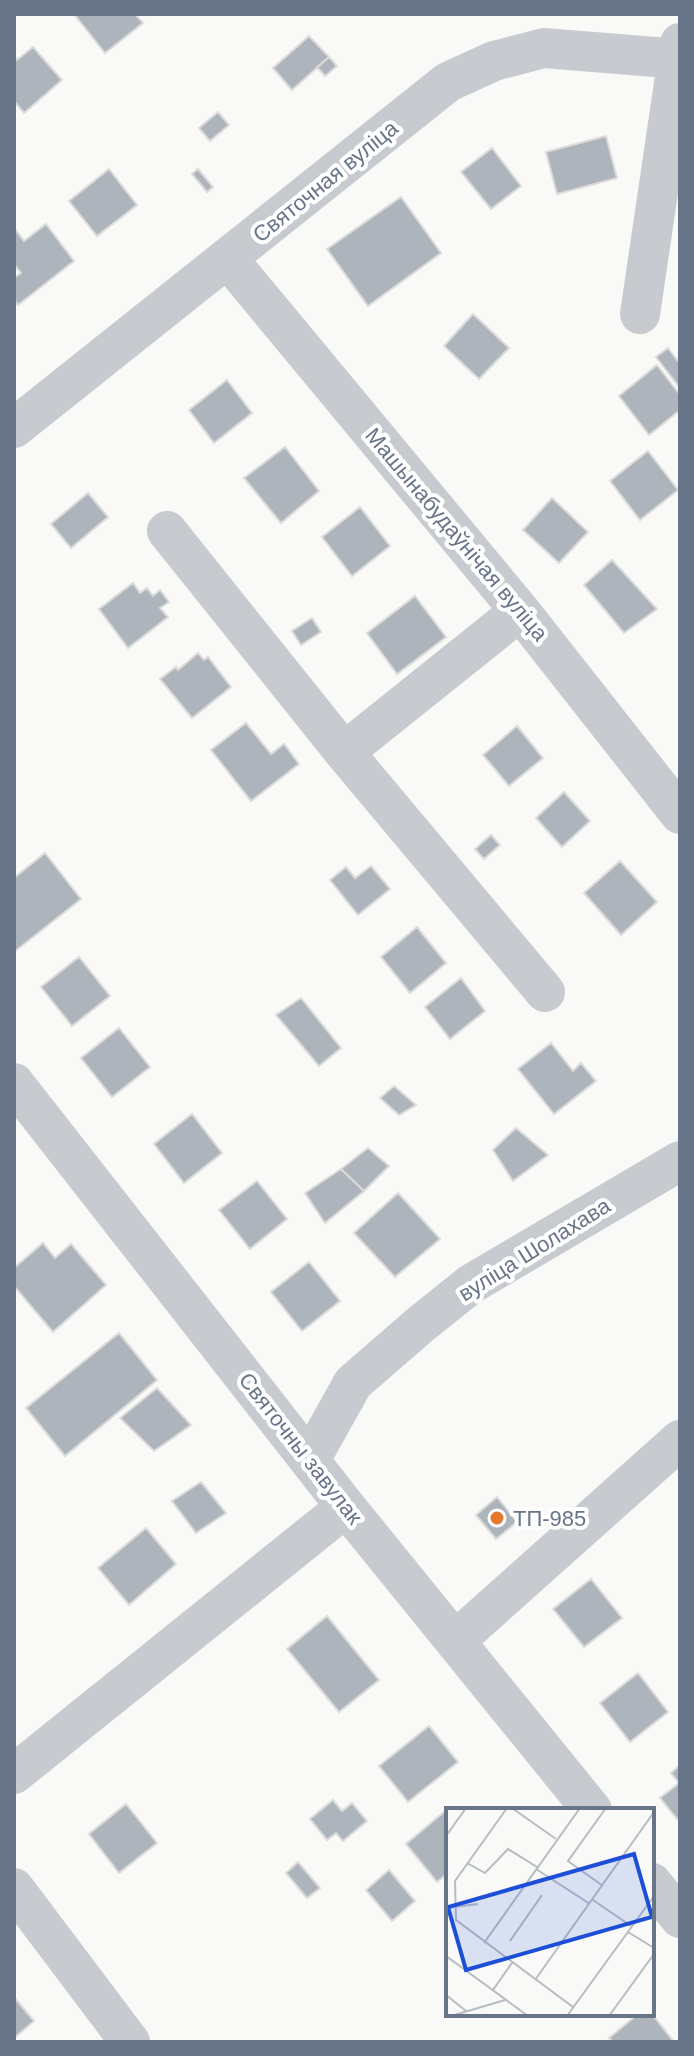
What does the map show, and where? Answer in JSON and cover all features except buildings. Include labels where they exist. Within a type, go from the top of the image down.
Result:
[{"type":"street","name":"Святочная вуліца","points":[[14,428],[448,82],[494,61],[544,48],[679,53]]},
{"type":"street","points":[[640,314],[679,53]]},
{"type":"street","name":"Машынабудаўнічая вуліца","points":[[228,259],[520,611],[680,814]]},
{"type":"street","points":[[167,531],[344,752],[545,992]]},
{"type":"street","points":[[344,752],[520,611]]},
{"type":"street","name":"Святочны завулак","points":[[14,1083],[346,1507],[590,1808]]},
{"type":"street","name":"вуліца Шолахава","points":[[310,1460],[353,1383],[421,1324],[471,1284],[680,1161]]},
{"type":"street","points":[[455,1641],[680,1440]]},
{"type":"street","points":[[14,1774],[346,1507]]},
{"type":"street","points":[[654,1886],[680,1918]]},
{"type":"street","points":[[14,1888],[130,2042]]},
{"type":"place","name":"ТП-985","points":[[497,1518]]}]
